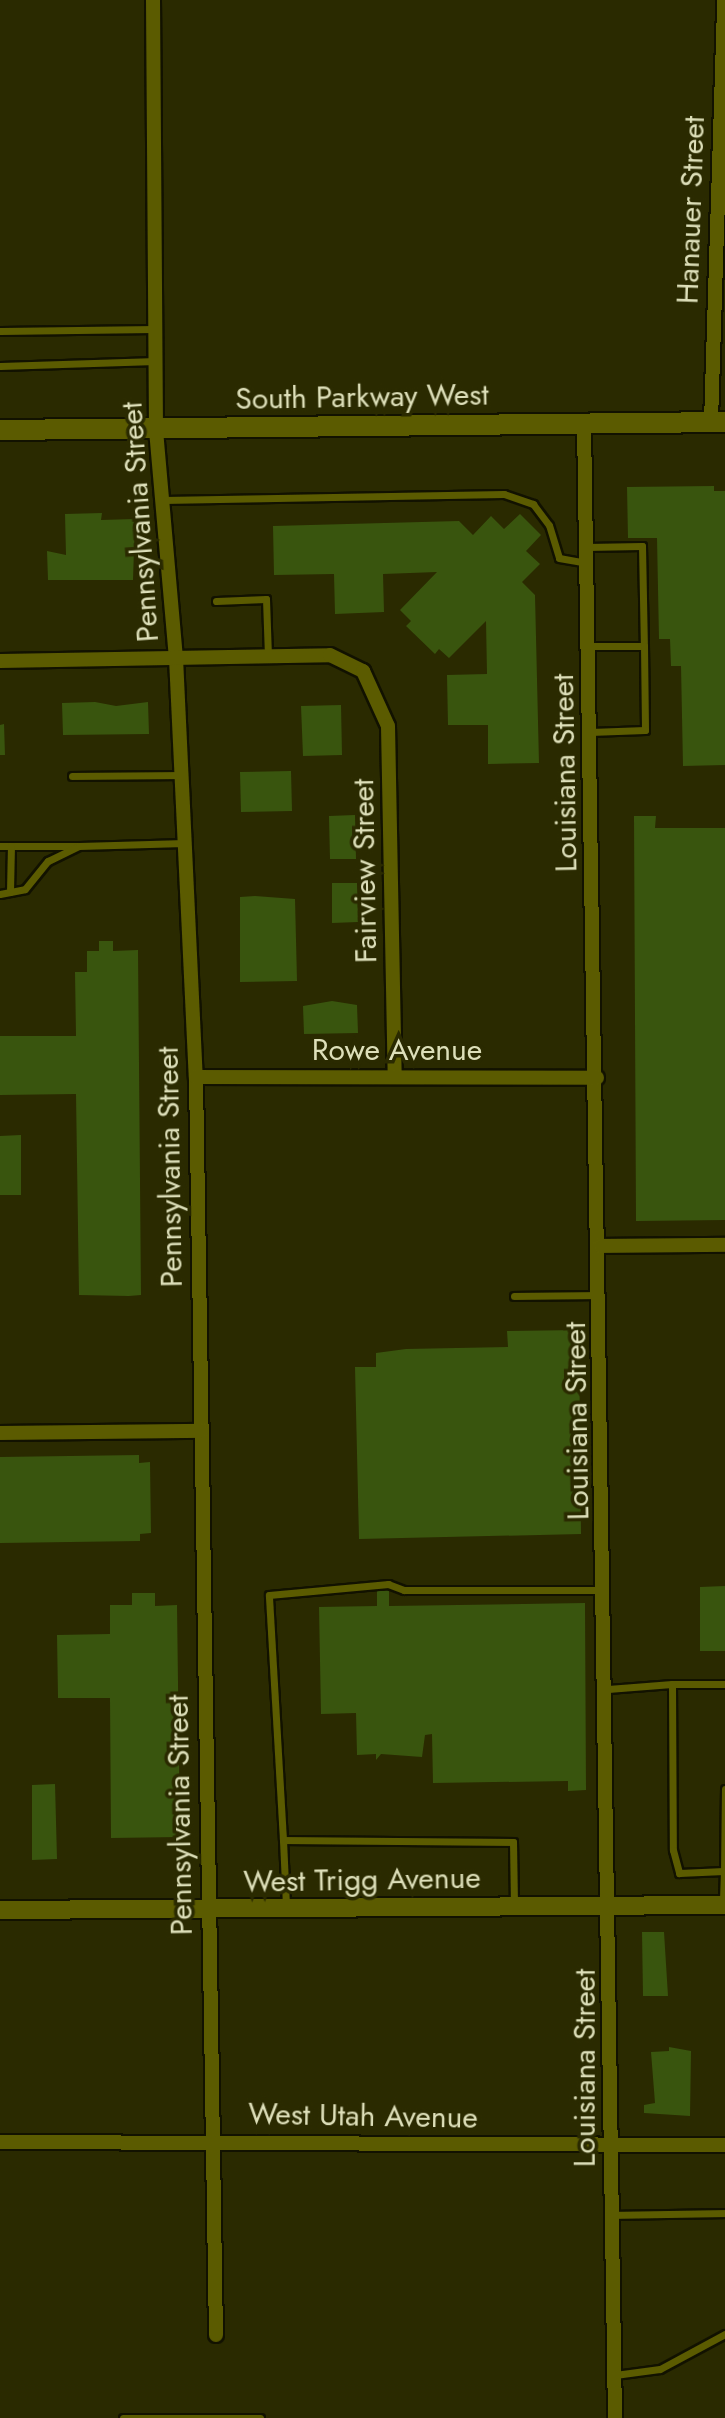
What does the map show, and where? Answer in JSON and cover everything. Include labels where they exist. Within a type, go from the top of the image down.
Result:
[{"type":"main road","name":"South Parkway West","points":[[0,430],[718,422]]},
{"type":"street","name":"Pennsylvania Street","points":[[153,0],[156,430],[176,658],[196,1077],[207,1910],[216,2141],[216,2335]]},
{"type":"street","name":"Hanauer Street","points":[[718,422],[724,0]]},
{"type":"street","name":"Louisiana Street","points":[[584,423],[608,1689],[611,1906],[609,2145],[615,2418]]},
{"type":"street","name":"Fairview Street","points":[[268,656],[330,655],[363,671],[388,726],[395,1075]]},
{"type":"street","points":[[0,661],[268,656]]},
{"type":"street","name":"Rowe Avenue","points":[[196,1077],[395,1075],[597,1078]]},
{"type":"street","points":[[601,1246],[725,1245]]},
{"type":"street","points":[[0,1433],[201,1431]]},
{"type":"street","name":"West Trigg Avenue","points":[[0,1910],[724,1905]]},
{"type":"street","name":"West Utah Avenue","points":[[0,2142],[725,2145]]},
{"type":"lane","points":[[0,331],[155,329]]},
{"type":"lane","points":[[0,366],[156,361]]},
{"type":"lane","points":[[162,500],[504,494],[533,504],[549,525],[559,558],[587,563]]},
{"type":"lane","points":[[586,547],[642,546],[645,730],[590,732]]},
{"type":"lane","points":[[216,601],[266,599],[268,656]]},
{"type":"lane","points":[[588,646],[644,646]]},
{"type":"lane","points":[[72,776],[182,775]]},
{"type":"lane","points":[[0,846],[185,843]]},
{"type":"lane","points":[[10,892],[11,846]]},
{"type":"lane","points":[[0,894],[25,889],[48,861],[79,846]]},
{"type":"lane","points":[[514,1296],[601,1295]]},
{"type":"lane","points":[[286,1909],[269,1595],[388,1584],[404,1590],[606,1590]]},
{"type":"lane","points":[[672,1684],[673,1850],[679,1873],[724,1871]]},
{"type":"lane","points":[[608,1689],[725,1684]]},
{"type":"lane","points":[[724,1905],[725,1789]]},
{"type":"lane","points":[[283,1840],[513,1842],[514,1907]]},
{"type":"lane","points":[[611,2215],[725,2213]]},
{"type":"lane","points":[[615,2375],[660,2369],[725,2334]]},
{"type":"lane","points":[[123,2418],[260,2418]]},
{"type":"building","points":[[714,486],[714,491],[725,491],[725,765],[683,766],[681,666],[671,666],[670,639],[659,639],[657,538],[628,538],[627,487]]},
{"type":"building","points":[[102,513],[101,520],[135,519],[133,580],[48,580],[47,551],[66,555],[65,514]]},
{"type":"building","points":[[520,514],[541,535],[526,551],[540,564],[522,582],[535,595],[539,763],[488,764],[488,725],[448,725],[447,675],[487,674],[486,621],[449,658],[439,649],[435,654],[406,626],[411,621],[400,610],[437,572],[383,574],[384,612],[335,614],[334,574],[274,575],[273,526],[459,521],[473,535],[491,516],[504,529]]},
{"type":"building","points":[[95,702],[116,706],[148,702],[149,734],[63,735],[62,703]]},
{"type":"building","points":[[341,705],[342,755],[303,756],[301,706]]},
{"type":"building","points":[[4,724],[5,755],[0,755],[0,725]]},
{"type":"building","points":[[291,771],[292,811],[241,812],[240,772]]},
{"type":"building","points":[[355,815],[356,859],[330,859],[329,816]]},
{"type":"building","points":[[634,816],[656,816],[655,828],[725,828],[725,1220],[636,1221]]},
{"type":"building","points":[[332,883],[357,883],[358,922],[332,923]]},
{"type":"building","points":[[240,897],[295,899],[297,981],[240,982]]},
{"type":"building","points":[[99,941],[113,941],[113,951],[138,950],[141,1295],[79,1295],[76,1094],[0,1095],[0,1036],[76,1036],[75,972],[87,972],[87,951],[99,951]]},
{"type":"building","points":[[332,1001],[357,1005],[358,1033],[304,1034],[303,1006]]},
{"type":"building","points":[[21,1135],[21,1195],[0,1195],[0,1136]]},
{"type":"building","points":[[579,1330],[581,1534],[359,1539],[355,1367],[376,1367],[376,1353],[406,1349],[508,1347],[507,1331]]},
{"type":"building","points":[[139,1455],[139,1463],[150,1462],[151,1533],[140,1534],[140,1541],[0,1543],[0,1457]]},
{"type":"building","points":[[725,1586],[725,1651],[700,1651],[700,1587]]},
{"type":"building","points":[[377,1590],[389,1590],[389,1606],[585,1603],[586,1790],[568,1791],[568,1781],[433,1783],[432,1734],[425,1735],[422,1757],[381,1754],[376,1760],[376,1754],[357,1755],[356,1713],[321,1714],[319,1607],[377,1606]]},
{"type":"building","points":[[132,1593],[155,1593],[155,1606],[177,1605],[180,1837],[111,1838],[110,1698],[58,1698],[57,1635],[110,1634],[110,1605],[132,1605]]},
{"type":"building","points":[[55,1784],[57,1859],[32,1860],[32,1785]]},
{"type":"building","points":[[642,1932],[664,1932],[668,1996],[643,1996]]},
{"type":"building","points":[[669,2047],[691,2051],[690,2116],[644,2113],[644,2105],[655,2103],[651,2052],[669,2051]]}]
